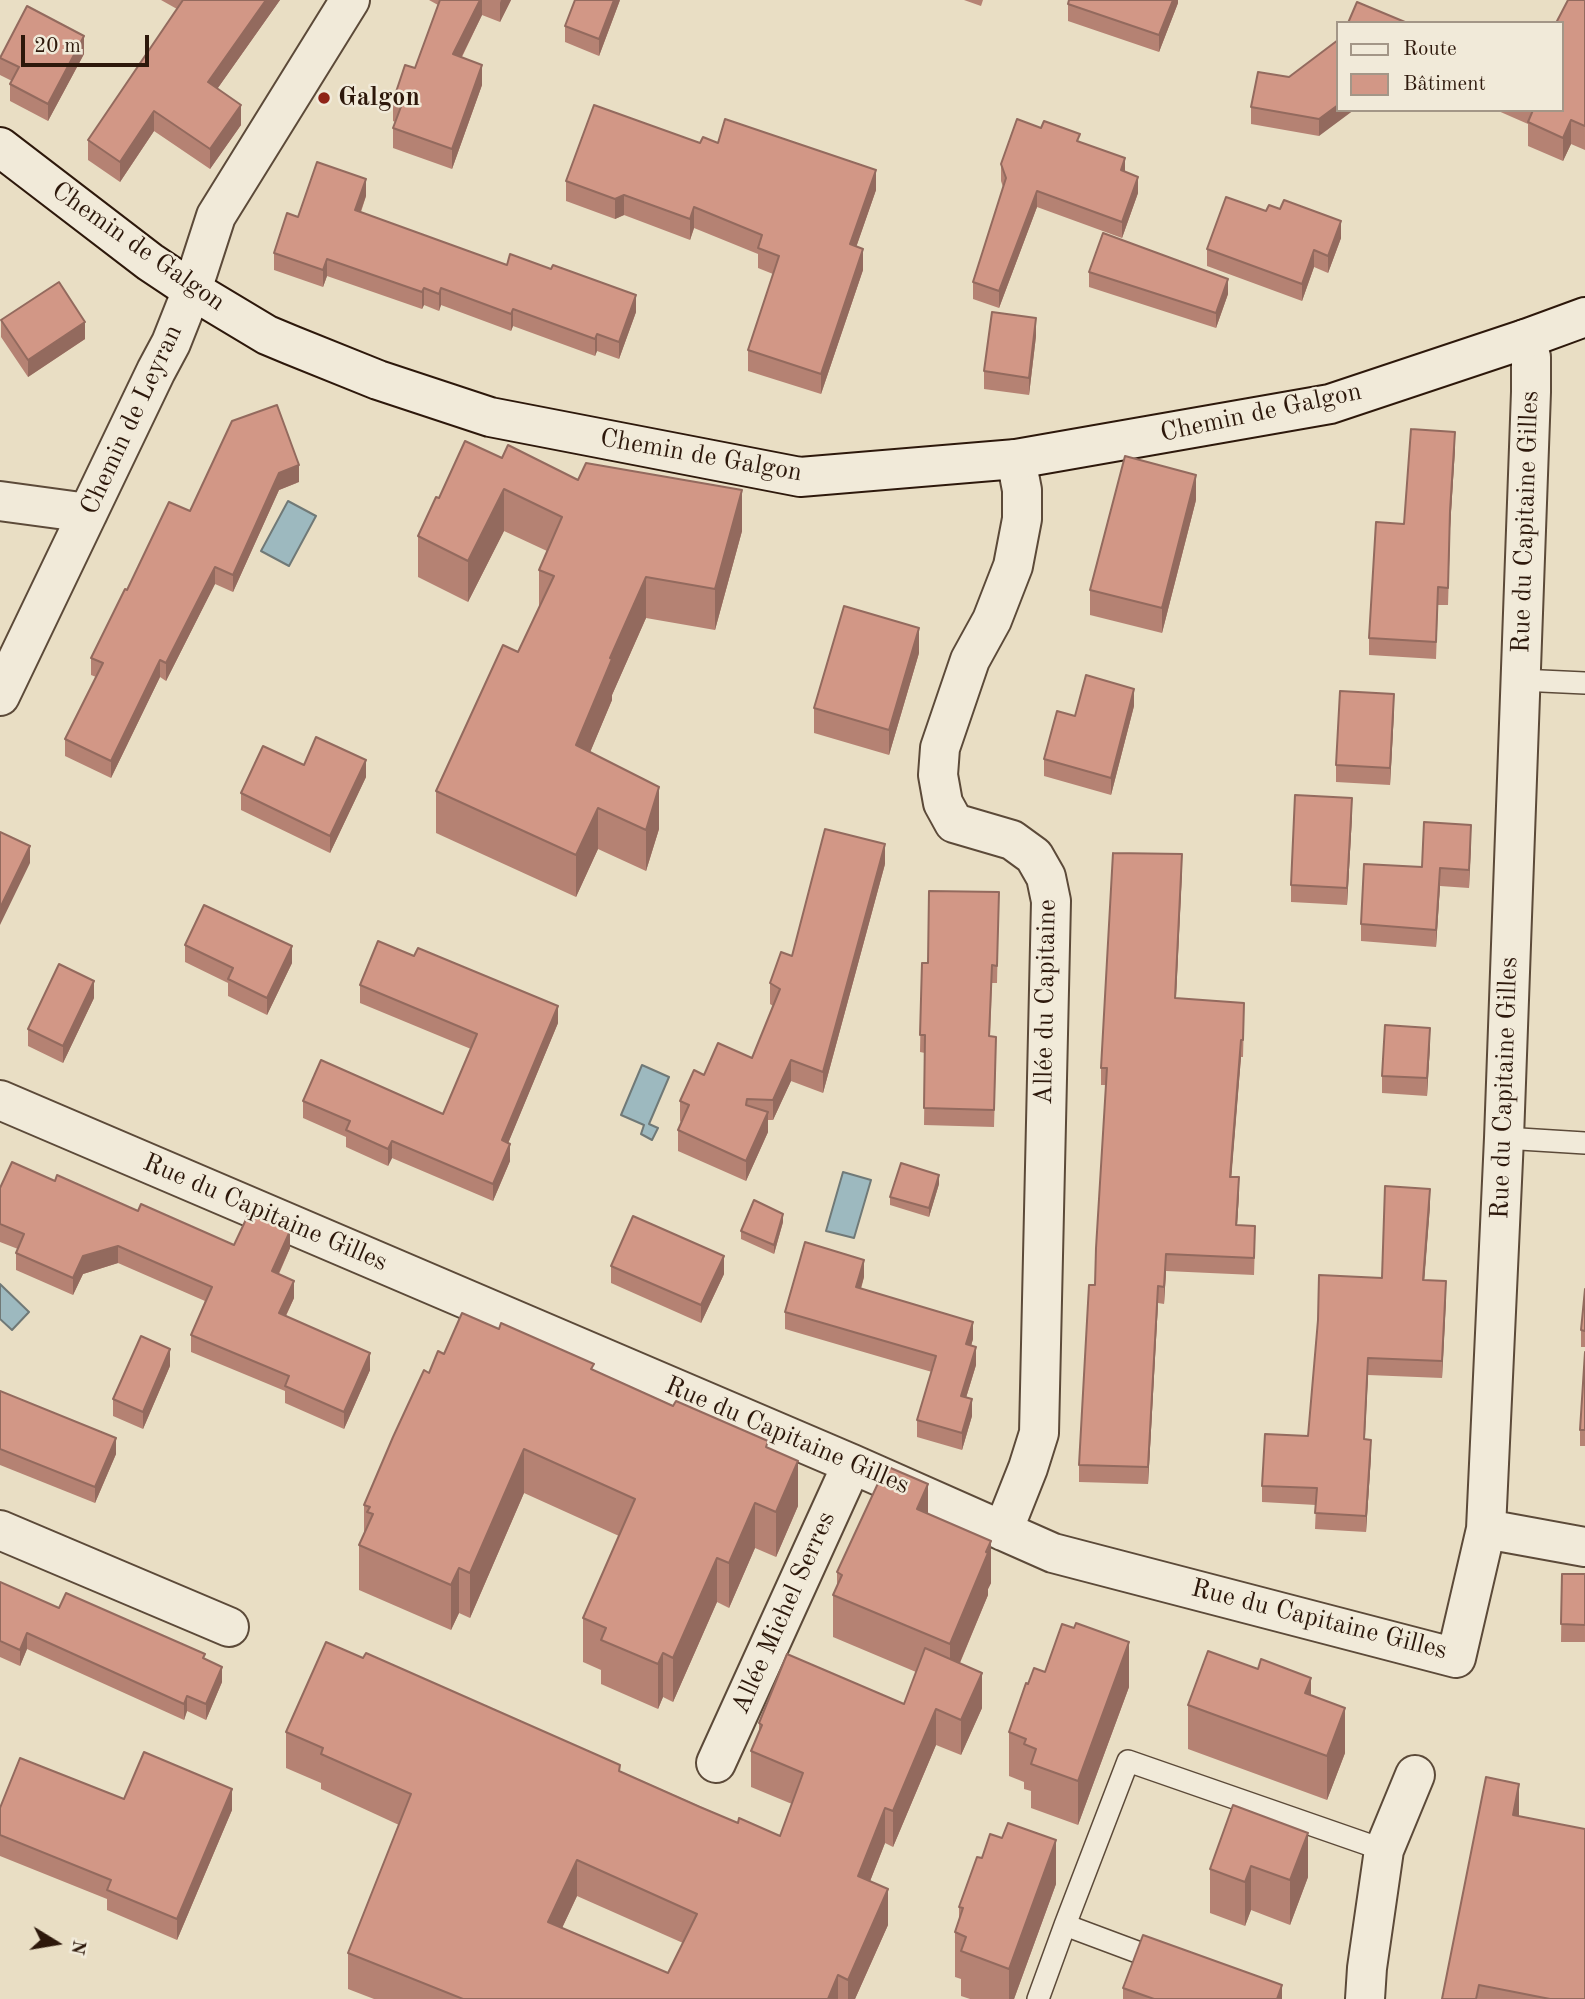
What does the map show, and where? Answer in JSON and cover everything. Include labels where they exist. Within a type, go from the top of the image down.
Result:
[{"type":"street","name":"Chemin de Leyran","points":[[0,696],[150,383],[172,343],[216,216],[350,0]]},
{"type":"street","name":"Chemin de Galgon","points":[[0,147],[150,262],[267,335],[291,345],[378,380],[490,417],[800,477],[1016,459],[1330,404],[1585,317]]},
{"type":"street","name":"Rue du Capitaine Gilles","points":[[0,1100],[852,1464],[1053,1553],[1456,1658],[1486,1529],[1504,1138],[1531,380],[1531,357],[1525,339]]},
{"type":"street","name":"Allée du Capitaine","points":[[1003,1531],[1039,1433],[1051,901],[1046,877],[1034,856],[1012,840],[954,823],[943,803],[938,775],[940,748],[970,660],[992,620],[1013,566],[1022,519],[1016,459]]},
{"type":"street","points":[[0,501],[88,513]]},
{"type":"street","name":"Allée Michel Serres","points":[[716,1763],[774,1653],[852,1464]]},
{"type":"street","points":[[1486,1529],[1585,1547]]},
{"type":"street","points":[[0,1530],[229,1627]]},
{"type":"street","points":[[1365,1999],[1384,1850],[1415,1775]]},
{"type":"lane","points":[[1520,680],[1585,683]]},
{"type":"lane","points":[[1504,1138],[1585,1143]]},
{"type":"lane","points":[[1038,1999],[1128,1761],[1384,1850]]},
{"type":"lane","points":[[1065,1925],[1177,1967]]},
{"type":"water","points":[[288,501],[316,516],[289,566],[261,551]]},
{"type":"water","points":[[642,1065],[669,1077],[649,1124],[658,1128],[652,1140],[641,1134],[644,1125],[621,1115]]},
{"type":"water","points":[[843,1172],[871,1180],[854,1238],[826,1231]]},
{"type":"water","points":[[0,1284],[29,1312],[12,1330],[0,1319]]},
{"type":"building","points":[[183,0],[266,0],[208,82],[241,105],[210,149],[154,111],[120,162],[88,140]]},
{"type":"building","points":[[440,0],[480,0],[453,54],[482,65],[452,149],[393,128],[402,104],[393,101],[405,65],[415,68]]},
{"type":"building","points":[[575,0],[614,0],[599,39],[565,26]]},
{"type":"building","points":[[1069,0],[1173,0],[1159,35],[1068,4]]},
{"type":"building","points":[[1568,0],[1585,0],[1585,126],[1571,120],[1563,138],[1528,122],[1532,112],[1564,112],[1564,21],[1557,21]]},
{"type":"building","points":[[1357,2],[1403,21],[1349,21]]},
{"type":"building","points":[[27,6],[84,36],[48,104],[10,84],[19,67],[0,58]]},
{"type":"building","points":[[1336,42],[1336,106],[1319,119],[1251,107],[1258,72],[1289,77]]},
{"type":"building","points":[[594,105],[700,143],[703,137],[718,143],[725,119],[876,170],[850,244],[863,249],[821,374],[748,350],[779,256],[758,248],[762,235],[694,207],[690,219],[624,195],[615,199],[566,181]]},
{"type":"building","points":[[1017,119],[1041,128],[1044,121],[1080,134],[1077,141],[1125,158],[1121,170],[1138,177],[1122,222],[1037,191],[999,291],[973,282],[1006,178],[1001,164]]},
{"type":"building","points":[[317,162],[366,179],[355,210],[507,265],[510,254],[551,269],[553,265],[636,295],[619,342],[597,334],[595,339],[513,309],[511,314],[441,288],[439,294],[424,288],[422,292],[327,259],[323,270],[274,253],[287,213],[298,217]]},
{"type":"building","points":[[1226,197],[1266,211],[1269,205],[1280,209],[1284,200],[1341,221],[1328,256],[1314,250],[1302,284],[1207,249]]},
{"type":"building","points":[[1103,233],[1228,279],[1216,313],[1089,272]]},
{"type":"building","points":[[59,282],[85,322],[28,360],[1,320]]},
{"type":"building","points":[[992,312],[1036,318],[1029,378],[984,371]]},
{"type":"building","points":[[277,405],[299,465],[279,473],[233,575],[215,567],[166,663],[160,660],[111,761],[65,739],[103,663],[91,658],[169,502],[190,511],[232,421]]},
{"type":"building","points":[[1411,429],[1455,432],[1448,588],[1438,587],[1436,642],[1369,638],[1376,522],[1404,524]]},
{"type":"building","points":[[465,441],[502,458],[508,445],[578,480],[586,463],[742,490],[715,589],[646,577],[576,745],[659,787],[646,830],[598,808],[576,855],[436,791],[503,645],[518,652],[554,576],[539,570],[562,517],[504,489],[468,561],[418,536]]},
{"type":"building","points":[[1125,456],[1196,475],[1162,608],[1090,590]]},
{"type":"building","points":[[844,606],[919,628],[889,730],[814,708]]},
{"type":"building","points":[[1086,675],[1134,689],[1111,778],[1044,759],[1057,711],[1075,716]]},
{"type":"building","points":[[1340,691],[1394,694],[1390,768],[1336,765]]},
{"type":"building","points":[[316,737],[366,760],[330,836],[241,793],[263,746],[304,765]]},
{"type":"building","points":[[1295,795],[1352,798],[1347,888],[1291,885]]},
{"type":"building","points":[[1424,822],[1471,825],[1469,870],[1440,868],[1436,930],[1361,924],[1364,864],[1422,867]]},
{"type":"building","points":[[825,829],[885,844],[823,1072],[791,1060],[773,1100],[747,1099],[746,1105],[768,1112],[746,1161],[678,1130],[689,1105],[680,1101],[694,1070],[704,1075],[718,1043],[752,1058],[780,989],[770,983],[781,952],[792,956]]},
{"type":"building","points":[[0,832],[30,846],[0,908]]},
{"type":"building","points":[[1113,853],[1182,854],[1175,998],[1244,1003],[1230,1177],[1239,1177],[1236,1225],[1255,1226],[1254,1258],[1166,1254],[1164,1287],[1158,1286],[1148,1467],[1079,1465],[1089,1285],[1095,1285],[1107,1068],[1101,1068]]},
{"type":"building","points":[[929,891],[999,892],[997,966],[992,965],[989,1036],[996,1037],[994,1110],[924,1108],[925,1035],[920,1035],[922,963],[928,963]]},
{"type":"building","points":[[204,905],[292,946],[267,998],[228,979],[233,968],[185,945]]},
{"type":"building","points":[[378,941],[414,956],[418,948],[558,1006],[502,1140],[510,1144],[493,1184],[392,1141],[388,1149],[346,1130],[350,1121],[303,1101],[321,1060],[443,1114],[477,1034],[360,985]]},
{"type":"building","points":[[59,964],[94,981],[63,1046],[28,1029]]},
{"type":"building","points":[[1385,1025],[1430,1028],[1427,1078],[1382,1076]]},
{"type":"building","points":[[12,1162],[55,1181],[57,1175],[138,1211],[141,1204],[234,1245],[249,1213],[290,1231],[272,1271],[294,1281],[279,1313],[370,1353],[344,1412],[285,1386],[289,1376],[191,1335],[212,1287],[118,1246],[83,1256],[73,1278],[16,1253],[24,1234],[0,1224],[0,1188]]},
{"type":"building","points":[[901,1163],[939,1175],[929,1208],[890,1197]]},
{"type":"building","points":[[1385,1186],[1430,1189],[1423,1280],[1446,1281],[1442,1361],[1368,1358],[1364,1439],[1371,1440],[1366,1516],[1315,1513],[1317,1488],[1262,1486],[1265,1434],[1308,1436],[1319,1275],[1382,1278]]},
{"type":"building","points":[[754,1200],[783,1214],[774,1245],[741,1231]]},
{"type":"building","points":[[633,1216],[724,1256],[701,1305],[611,1266]]},
{"type":"building","points":[[805,1242],[864,1260],[856,1287],[973,1322],[966,1344],[976,1347],[961,1396],[972,1399],[962,1433],[917,1420],[936,1356],[785,1312]]},
{"type":"building","points":[[1585,1289],[1585,1331],[1581,1330]]},
{"type":"building","points":[[462,1313],[499,1329],[501,1323],[594,1364],[591,1369],[673,1406],[676,1401],[768,1441],[766,1447],[798,1461],[776,1512],[755,1503],[729,1563],[717,1558],[673,1658],[663,1653],[658,1664],[601,1640],[606,1628],[583,1618],[635,1499],[524,1449],[470,1573],[459,1568],[451,1585],[359,1545],[373,1514],[367,1512],[370,1507],[364,1505],[393,1437],[424,1370],[429,1373],[438,1351],[444,1354]]},
{"type":"building","points":[[141,1336],[170,1349],[143,1412],[113,1399]]},
{"type":"building","points":[[1585,1352],[1585,1430],[1580,1430]]},
{"type":"building","points":[[0,1391],[116,1438],[95,1487],[0,1449]]},
{"type":"building","points":[[886,1466],[928,1484],[917,1509],[991,1541],[950,1644],[833,1595],[842,1575],[837,1572]]},
{"type":"building","points":[[1562,1574],[1585,1574],[1585,1625],[1561,1624]]},
{"type":"building","points":[[0,1582],[59,1608],[66,1593],[205,1654],[203,1658],[222,1667],[206,1704],[187,1696],[184,1704],[27,1633],[20,1650],[0,1641]]},
{"type":"building","points":[[1076,1623],[1129,1642],[1078,1781],[1031,1764],[1036,1749],[1024,1744],[1026,1739],[1009,1732],[1034,1668],[1045,1672],[1062,1624],[1074,1628]]},
{"type":"building","points":[[326,1642],[363,1658],[366,1653],[620,1765],[619,1771],[700,1807],[738,1823],[739,1818],[780,1836],[803,1773],[751,1751],[762,1725],[759,1723],[787,1654],[904,1704],[925,1648],[982,1673],[961,1720],[936,1709],[893,1811],[885,1808],[858,1876],[888,1889],[848,1980],[838,1975],[828,1999],[463,1999],[348,1953],[411,1794],[321,1754],[323,1748],[286,1732]],"holes":[[[577,1860],[697,1914],[668,1973],[548,1922]]]},
{"type":"building","points":[[1208,1651],[1258,1669],[1261,1659],[1311,1678],[1305,1693],[1345,1708],[1327,1756],[1188,1705]]},
{"type":"building","points":[[144,1752],[232,1789],[177,1919],[107,1890],[111,1880],[0,1835],[0,1808],[20,1758],[124,1799]]},
{"type":"building","points":[[1486,1777],[1519,1784],[1513,1815],[1585,1829],[1585,1999],[1550,1999],[1479,1985],[1476,1999],[1442,1999]]},
{"type":"building","points":[[1233,1805],[1308,1833],[1290,1880],[1251,1866],[1245,1882],[1210,1869]]},
{"type":"building","points":[[1008,1823],[1056,1840],[1009,1969],[961,1951],[966,1937],[955,1932],[963,1908],[959,1907],[977,1857],[982,1858],[990,1834],[1002,1838]]},
{"type":"building","points":[[1143,1935],[1282,1985],[1277,1999],[1154,1999],[1123,1988]]},
{"type":"place","name":"Galgon","points":[[324,98]]}]
